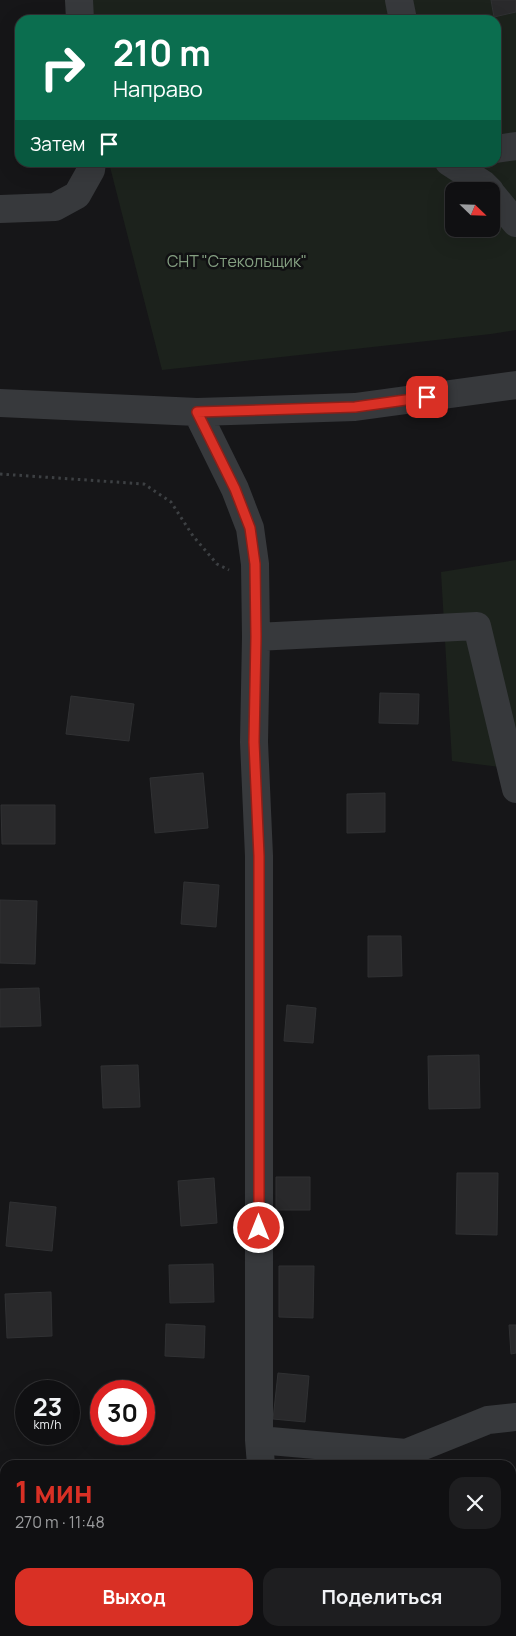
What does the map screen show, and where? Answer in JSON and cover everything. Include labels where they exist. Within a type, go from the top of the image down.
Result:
[{"type":"street","points":[[79,0],[80,15]]},
{"type":"street","points":[[399,0],[402,15]]},
{"type":"street","points":[[501,148],[516,146]]},
{"type":"street","points":[[0,209],[55,207],[77,195],[91,167]]},
{"type":"street","points":[[457,167],[480,182]]},
{"type":"street","points":[[500,204],[516,223]]},
{"type":"street","points":[[0,403],[197,412],[355,407],[516,385]]},
{"type":"street","points":[[197,412],[235,489],[250,528],[255,564],[254,742],[259,856],[260,1453],[406,1453],[488,1420],[516,1417]]},
{"type":"street","points":[[256,637],[477,626],[516,789]]},
{"type":"path","points":[[0,474],[144,484],[171,502],[193,536],[217,564],[255,583]]},
{"type":"green space","name":"СНТ \"Стекольщик\"","points":[[68,0],[516,0],[516,330],[162,370],[110,167],[501,167],[501,15],[72,15]]},
{"type":"green space","points":[[516,560],[516,769],[452,761],[441,572]]},
{"type":"building","points":[[491,0],[516,0],[516,12],[494,15]]},
{"type":"building","points":[[380,693],[419,694],[418,724],[379,723]]},
{"type":"building","points":[[71,696],[134,704],[129,741],[66,734]]},
{"type":"building","points":[[203,773],[208,828],[155,833],[150,778]]},
{"type":"building","points":[[385,793],[385,832],[347,833],[347,794]]},
{"type":"building","points":[[1,805],[55,805],[55,844],[2,844]]},
{"type":"building","points":[[184,882],[219,885],[216,927],[181,924]]},
{"type":"building","points":[[0,900],[37,901],[35,964],[0,963]]},
{"type":"building","points":[[368,936],[401,936],[402,976],[368,977]]},
{"type":"building","points":[[39,988],[41,1026],[0,1027],[0,989]]},
{"type":"building","points":[[287,1005],[316,1008],[313,1043],[284,1041]]},
{"type":"building","points":[[479,1055],[480,1108],[429,1109],[428,1056]]},
{"type":"building","points":[[138,1065],[140,1107],[103,1108],[101,1066]]},
{"type":"building","points":[[457,1173],[498,1173],[497,1235],[456,1234]]},
{"type":"building","points":[[276,1177],[310,1177],[310,1210],[276,1210]]},
{"type":"building","points":[[214,1178],[217,1223],[181,1226],[178,1181]]},
{"type":"building","points":[[10,1202],[56,1207],[52,1251],[6,1246]]},
{"type":"building","points":[[213,1264],[214,1302],[170,1303],[169,1265]]},
{"type":"building","points":[[279,1266],[314,1266],[313,1318],[279,1317]]},
{"type":"building","points":[[51,1292],[52,1336],[7,1338],[5,1294]]},
{"type":"building","points":[[166,1324],[205,1326],[204,1358],[165,1356]]},
{"type":"building","points":[[509,1325],[516,1325],[516,1353],[511,1354]]},
{"type":"building","points":[[278,1373],[309,1376],[305,1422],[273,1419]]},
{"type":"route","points":[[259,1228],[259,856],[254,742],[255,564],[250,528],[235,489],[197,412],[355,407],[427,397]]}]
